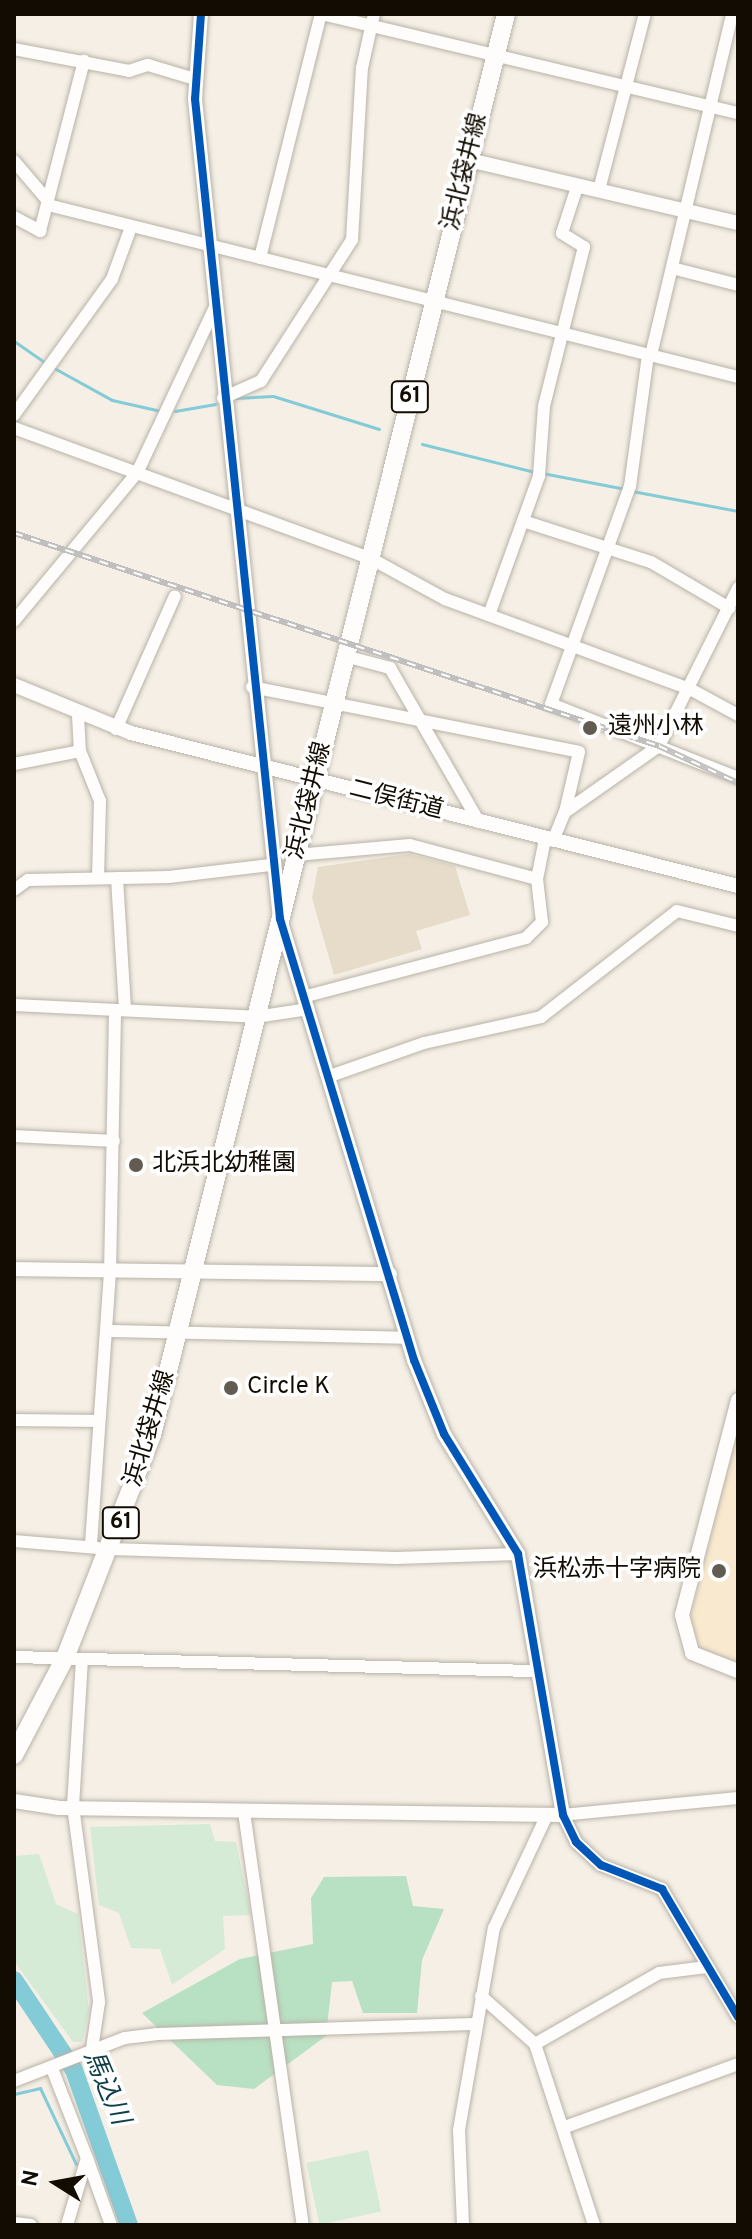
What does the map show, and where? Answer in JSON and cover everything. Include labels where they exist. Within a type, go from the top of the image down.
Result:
[{"type":"main road","name":"浜北袋井線","points":[[14,1755],[74,1659],[178,1334],[506,14]]},
{"type":"street","points":[[201,14],[195,79],[214,309],[270,865],[280,919],[408,1338],[444,1434],[518,1554],[533,1671],[563,1815],[576,1842],[601,1865],[662,1889],[738,2017]]},
{"type":"street","points":[[260,258],[322,14],[372,19],[738,113]]},
{"type":"street","points":[[599,190],[645,14]]},
{"type":"street","points":[[732,14],[687,210],[649,355],[629,490],[551,704],[661,743],[738,778]]},
{"type":"street","points":[[223,398],[261,381],[332,274],[356,221],[372,19]]},
{"type":"street","points":[[14,49],[129,71],[148,65],[195,79]]},
{"type":"street","points":[[14,217],[40,231],[84,61]]},
{"type":"street","points":[[469,160],[738,223]]},
{"type":"street","points":[[14,161],[48,203],[131,227],[332,274],[434,303],[736,376],[738,362]]},
{"type":"street","points":[[489,615],[540,473],[544,406],[584,247],[562,233],[577,187]]},
{"type":"street","points":[[14,415],[46,364],[112,279],[131,227]]},
{"type":"street","points":[[672,268],[738,285]]},
{"type":"street","points":[[14,621],[137,473],[214,309]]},
{"type":"street","points":[[14,428],[370,558],[489,615],[690,689],[738,715]]},
{"type":"street","points":[[523,521],[609,545],[729,608]]},
{"type":"street","points":[[565,812],[661,743],[738,588]]},
{"type":"street","points":[[116,729],[175,596]]},
{"type":"street","points":[[345,656],[390,668],[479,822]]},
{"type":"street","name":"二俣街道","points":[[14,685],[116,729],[738,886]]},
{"type":"street","points":[[14,1005],[256,1017],[526,938],[542,922],[537,879],[549,840],[565,812],[579,752],[333,706],[252,687]]},
{"type":"street","points":[[78,715],[80,751],[100,801],[98,878]]},
{"type":"street","points":[[14,764],[80,751]]},
{"type":"street","points":[[296,855],[410,845],[537,879]]},
{"type":"street","points":[[14,890],[28,880],[117,878],[270,865]]},
{"type":"street","points":[[91,1544],[110,1274],[120,1010],[117,878]]},
{"type":"street","points":[[330,1076],[424,1043],[552,1012],[677,911],[738,926]]},
{"type":"street","points":[[14,1136],[114,1141]]},
{"type":"street","points":[[14,1269],[192,1277],[390,1274]]},
{"type":"street","points":[[107,1331],[408,1338]]},
{"type":"street","points":[[738,1400],[682,1615],[692,1653],[738,1671]]},
{"type":"street","points":[[14,1420],[98,1421]]},
{"type":"street","points":[[14,1541],[91,1544],[110,1552],[396,1558],[518,1554]]},
{"type":"street","points":[[14,1657],[533,1671]]},
{"type":"street","points":[[74,1659],[73,1806],[99,2002],[92,2049]]},
{"type":"street","points":[[14,1801],[244,1812],[563,1815],[738,1798]]},
{"type":"street","points":[[244,1812],[303,2225]]},
{"type":"street","points":[[463,2225],[457,2161],[475,2024],[503,1904],[547,1815]]},
{"type":"street","points":[[535,2044],[659,1973],[707,1967]]},
{"type":"street","points":[[481,1996],[535,2044],[565,2127],[594,2225]]},
{"type":"street","points":[[14,2081],[56,2070],[80,2060],[92,2049],[156,2034],[475,2024]]},
{"type":"street","points":[[565,2127],[738,2064]]},
{"type":"street","points":[[56,2070],[111,2225]]},
{"type":"street","points":[[67,2225],[87,2158]]},
{"type":"street","points":[[14,2223],[31,2225]]},
{"type":"shaded area","name":"浜松赤十字病院","points":[[738,1428],[738,1663],[702,1651],[690,1621]]},
{"type":"green space","points":[[210,1824],[215,1841],[236,1842],[251,1915],[223,1916],[225,1949],[172,1985],[160,1949],[131,1948],[119,1913],[99,1905],[90,1827]]},
{"type":"green space","points":[[39,1854],[56,1904],[78,1914],[89,2011],[82,2042],[73,2042],[14,1961],[14,1856]]},
{"type":"green space","points":[[406,1876],[413,1906],[444,1909],[422,1960],[417,2013],[363,2013],[352,1981],[332,1982],[326,2036],[254,2089],[217,2085],[142,2013],[240,1959],[313,1944],[311,1898],[324,1877]]},
{"type":"green space","points":[[368,2150],[381,2212],[319,2225],[306,2163]]},
{"type":"building","points":[[409,854],[455,866],[470,915],[416,931],[422,949],[334,975],[312,898],[318,867]]},
{"type":"waterway","points":[[14,341],[47,364]]},
{"type":"waterway","points":[[54,368],[112,400],[161,411]]},
{"type":"waterway","points":[[236,398],[273,396],[379,429]]},
{"type":"waterway","points":[[175,411],[215,404]]},
{"type":"waterway","points":[[422,444],[534,472]]},
{"type":"waterway","points":[[542,473],[625,489]]},
{"type":"waterway","points":[[632,491],[738,511]]},
{"type":"waterway","name":"馬込川","points":[[14,1980],[74,2070],[129,2225]]},
{"type":"waterway","points":[[14,2094],[40,2088],[76,2164]]},
{"type":"railway","points":[[14,533],[659,746],[738,783]]},
{"type":"cycle path","points":[[201,14],[195,99],[280,919],[414,1360],[444,1434],[518,1554],[563,1815],[576,1842],[601,1865],[662,1889],[738,2017]]},
{"type":"place","name":"遠州小林","points":[[590,728]]},
{"type":"place","name":"北浜北幼稚園","points":[[136,1165]]},
{"type":"place","name":"Circle K","points":[[231,1388]]},
{"type":"place","name":"浜松赤十字病院","points":[[719,1571]]}]
